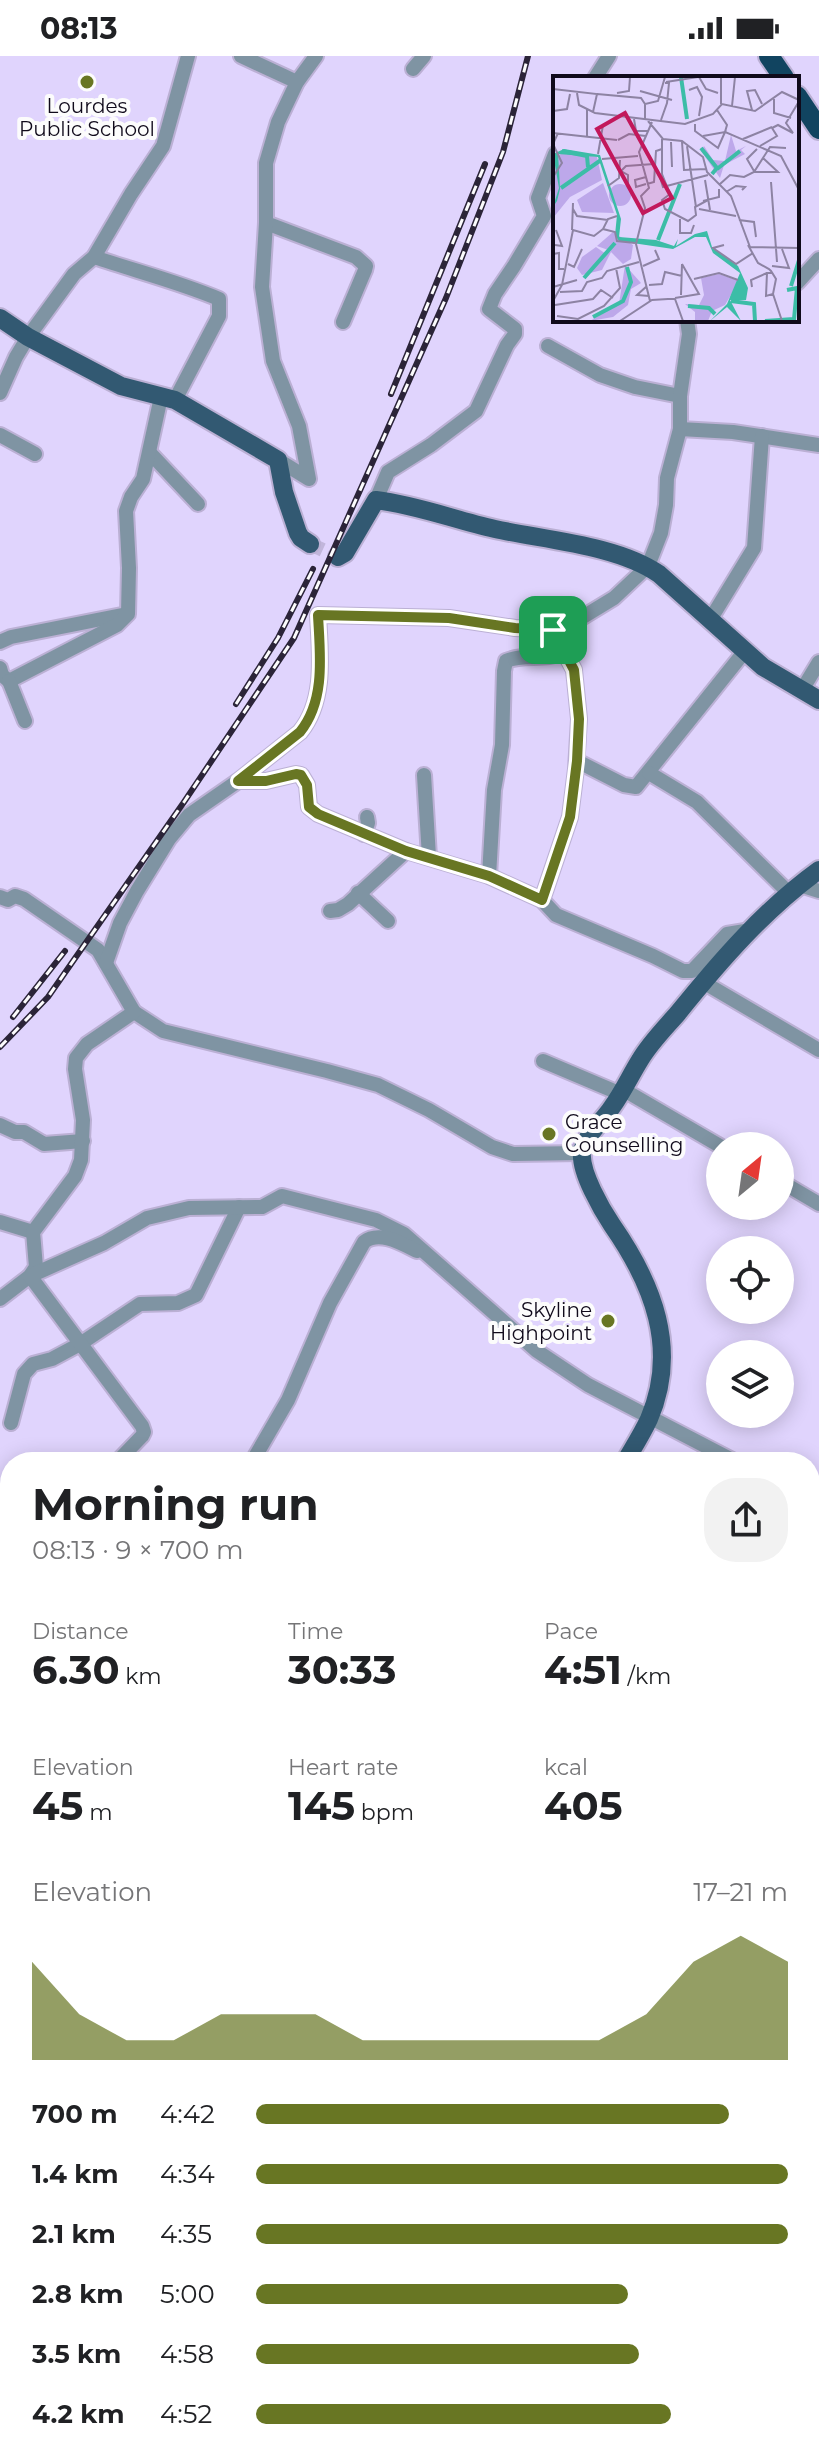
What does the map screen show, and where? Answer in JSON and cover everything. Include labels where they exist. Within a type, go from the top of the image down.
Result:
[{"type":"highway","points":[[800,106],[819,129]]},
{"type":"main road","points":[[0,318],[28,337],[121,386],[168,398],[278,460],[284,492],[298,533],[310,544]]},
{"type":"main road","points":[[338,557],[345,553],[376,500],[409,504],[492,528],[594,548],[648,566],[763,667],[819,700]]},
{"type":"main road","points":[[631,1452],[650,1417],[660,1370],[660,1321],[636,1262],[594,1195],[582,1153],[588,1137],[622,1092],[640,1058],[703,982],[751,930],[819,870]]},
{"type":"street","points":[[0,393],[28,337],[74,274],[94,257],[163,146],[188,56]]},
{"type":"street","points":[[241,56],[297,82]]},
{"type":"street","points":[[278,460],[309,479],[299,426],[273,361],[262,287],[266,163],[278,122],[297,82],[316,56]]},
{"type":"street","points":[[413,69],[424,56]]},
{"type":"street","points":[[596,76],[609,56]]},
{"type":"street","points":[[376,500],[388,472],[476,411],[515,334],[515,329],[489,309],[495,294],[544,216],[538,198],[553,159]]},
{"type":"street","points":[[266,223],[360,259],[366,266],[343,322]]},
{"type":"street","points":[[9,681],[117,625],[128,614],[126,511],[143,479],[168,398],[219,316],[219,299],[94,257]]},
{"type":"street","points":[[799,281],[819,259]]},
{"type":"street","points":[[106,963],[120,923],[137,891],[169,839],[189,815],[238,781],[307,723],[313,711],[321,665],[318,615],[449,618],[553,630],[573,623],[614,598],[648,566],[664,521],[667,478],[680,429],[680,396],[689,334],[687,322]]},
{"type":"street","points":[[548,346],[600,375],[635,387],[680,396]]},
{"type":"street","points":[[680,429],[733,432],[819,445]]},
{"type":"street","points":[[0,435],[35,454]]},
{"type":"street","points":[[710,620],[754,548],[762,436]]},
{"type":"street","points":[[150,453],[198,504]]},
{"type":"street","points":[[0,642],[11,637],[128,614]]},
{"type":"street","points":[[542,900],[570,817],[579,719],[574,670],[553,630]]},
{"type":"street","points":[[577,761],[624,785],[636,787],[745,651]]},
{"type":"street","points":[[489,876],[494,790],[502,745],[506,661],[515,657],[555,656],[564,652]]},
{"type":"street","points":[[802,690],[819,662]]},
{"type":"street","points":[[0,668],[9,681],[25,721]]},
{"type":"street","points":[[649,773],[697,802],[795,889],[819,891]]},
{"type":"street","points":[[238,781],[266,781],[301,775],[307,785],[312,811],[406,851],[489,876],[542,900],[556,915],[683,971],[692,971],[727,934],[751,930]]},
{"type":"street","points":[[424,775],[429,857]]},
{"type":"street","points":[[364,834],[367,817]]},
{"type":"street","points":[[330,911],[348,904],[406,851]]},
{"type":"street","points":[[358,893],[388,921]]},
{"type":"street","points":[[3,901],[15,896],[24,899],[98,950],[134,1012],[163,1031],[378,1085],[429,1110],[492,1147],[513,1154],[582,1153]]},
{"type":"street","points":[[703,982],[819,1050]]},
{"type":"street","points":[[30,1276],[37,1262],[33,1232],[75,1176],[81,1160],[83,1120],[76,1058],[87,1044],[134,1012]]},
{"type":"street","points":[[543,1061],[622,1092],[706,1138]]},
{"type":"street","points":[[0,1125],[15,1132],[24,1132],[44,1144],[83,1141]]},
{"type":"street","points":[[794,1189],[819,1204]]},
{"type":"street","points":[[0,1299],[30,1276],[104,1243],[147,1218],[189,1208],[262,1207],[282,1196],[376,1220],[404,1234],[537,1351],[588,1385],[717,1452]]},
{"type":"street","points":[[11,1423],[24,1374],[33,1364],[52,1359],[80,1344],[140,1304],[178,1303],[196,1295],[239,1207]]},
{"type":"street","points":[[0,1222],[33,1232]]},
{"type":"street","points":[[258,1452],[288,1400],[337,1289],[364,1242],[373,1236],[386,1237],[428,1257]]},
{"type":"street","points":[[30,1276],[142,1426],[144,1432],[127,1452]]},
{"type":"tunnel","points":[[310,544],[338,557]]},
{"type":"railway","points":[[0,1047],[48,997],[294,638],[446,298],[503,152],[528,56]]},
{"type":"railway","points":[[391,394],[485,164]]},
{"type":"railway","points":[[236,704],[278,638],[313,569]]},
{"type":"railway","points":[[13,1017],[65,951]]},
{"type":"place","name":"Lourdes Public School","points":[[87,82]]},
{"type":"place","name":"Grace Counselling","points":[[549,1134]]},
{"type":"place","name":"Skyline Highpoint","points":[[608,1321]]},
{"type":"route","points":[[318,615],[449,618],[484,625],[553,630],[574,670],[579,719],[570,817],[542,900],[489,876],[406,851],[312,811],[307,785],[301,775],[266,781],[238,781],[300,732],[313,711],[321,665],[318,615]]}]
